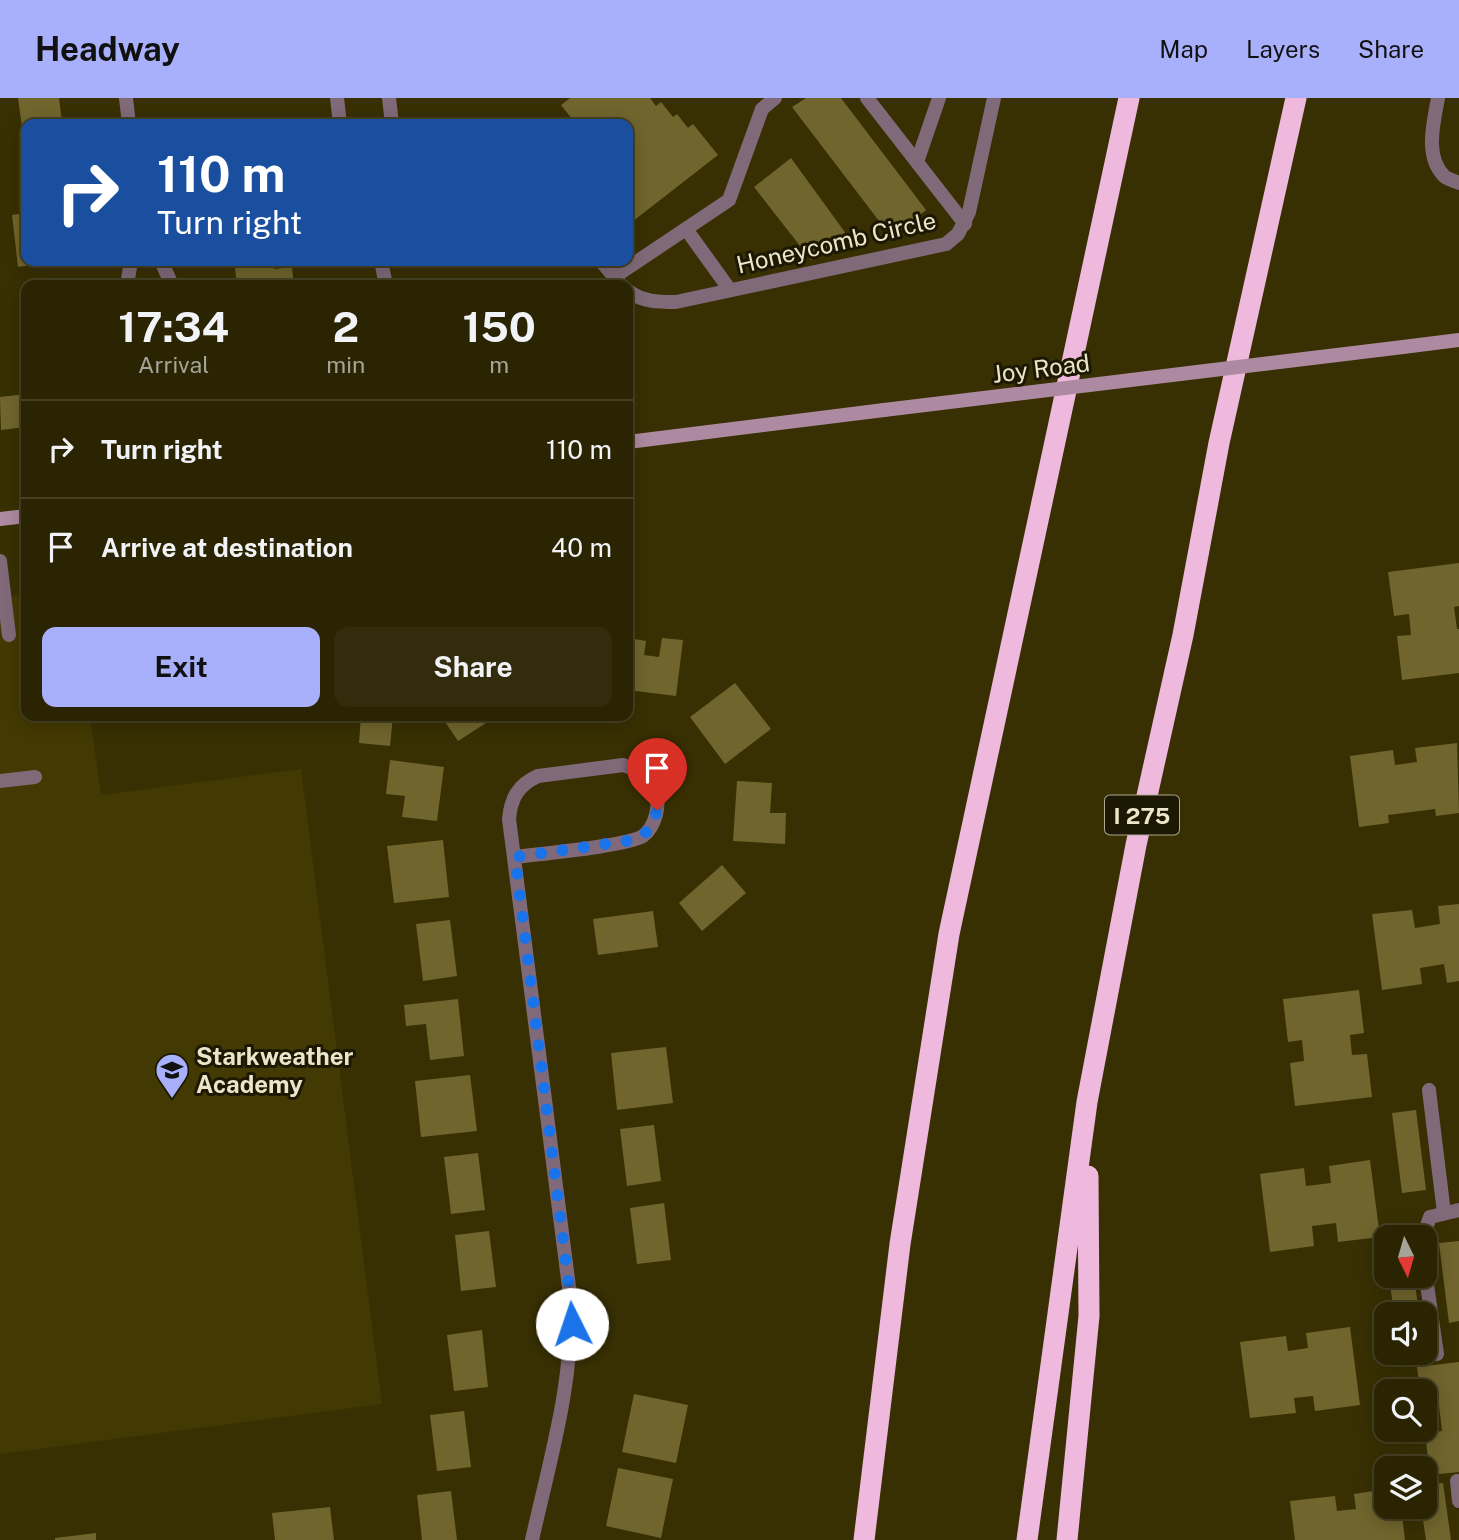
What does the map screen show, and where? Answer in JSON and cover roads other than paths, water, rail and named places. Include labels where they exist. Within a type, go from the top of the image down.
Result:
[{"type":"highway","points":[[864,1540],[900,1244],[949,934],[1129,98]]},
{"type":"highway","name":"I 275","points":[[1027,1540],[1087,1102],[1136,845],[1182,635],[1219,443],[1296,98]]},
{"type":"highway","points":[[1066,1540],[1089,1316],[1087,1102]]},
{"type":"street","points":[[126,98],[128,119]]},
{"type":"street","points":[[337,98],[339,119]]},
{"type":"street","points":[[389,98],[391,119]]},
{"type":"street","points":[[618,280],[729,200],[762,108],[775,98]]},
{"type":"street","points":[[867,98],[965,224]]},
{"type":"street","points":[[917,162],[939,98]]},
{"type":"street","name":"Honeycomb Circle","points":[[633,295],[653,302],[676,302],[946,244],[965,224],[994,98]]},
{"type":"street","points":[[1438,98],[1431,145],[1435,160],[1444,176],[1459,183]]},
{"type":"street","points":[[686,229],[730,290]]},
{"type":"street","points":[[605,266],[616,280]]},
{"type":"street","name":"Joy Road","points":[[633,441],[1459,340]]},
{"type":"street","points":[[0,519],[21,517]]},
{"type":"street","points":[[0,561],[10,635]]},
{"type":"street","points":[[515,857],[624,842],[643,836],[655,820],[657,799],[642,775],[634,768],[623,765],[538,776],[525,781],[512,799],[510,810],[515,857],[570,1295],[572,1324],[567,1381],[532,1540]]},
{"type":"street","points":[[0,781],[35,777]]},
{"type":"street","points":[[1429,1090],[1444,1213]]},
{"type":"street","points":[[1426,1225],[1430,1217],[1459,1210]]},
{"type":"street","points":[[1457,1481],[1459,1501]]},
{"type":"place","name":"Starkweather Academy","points":[[172,1100]]}]
